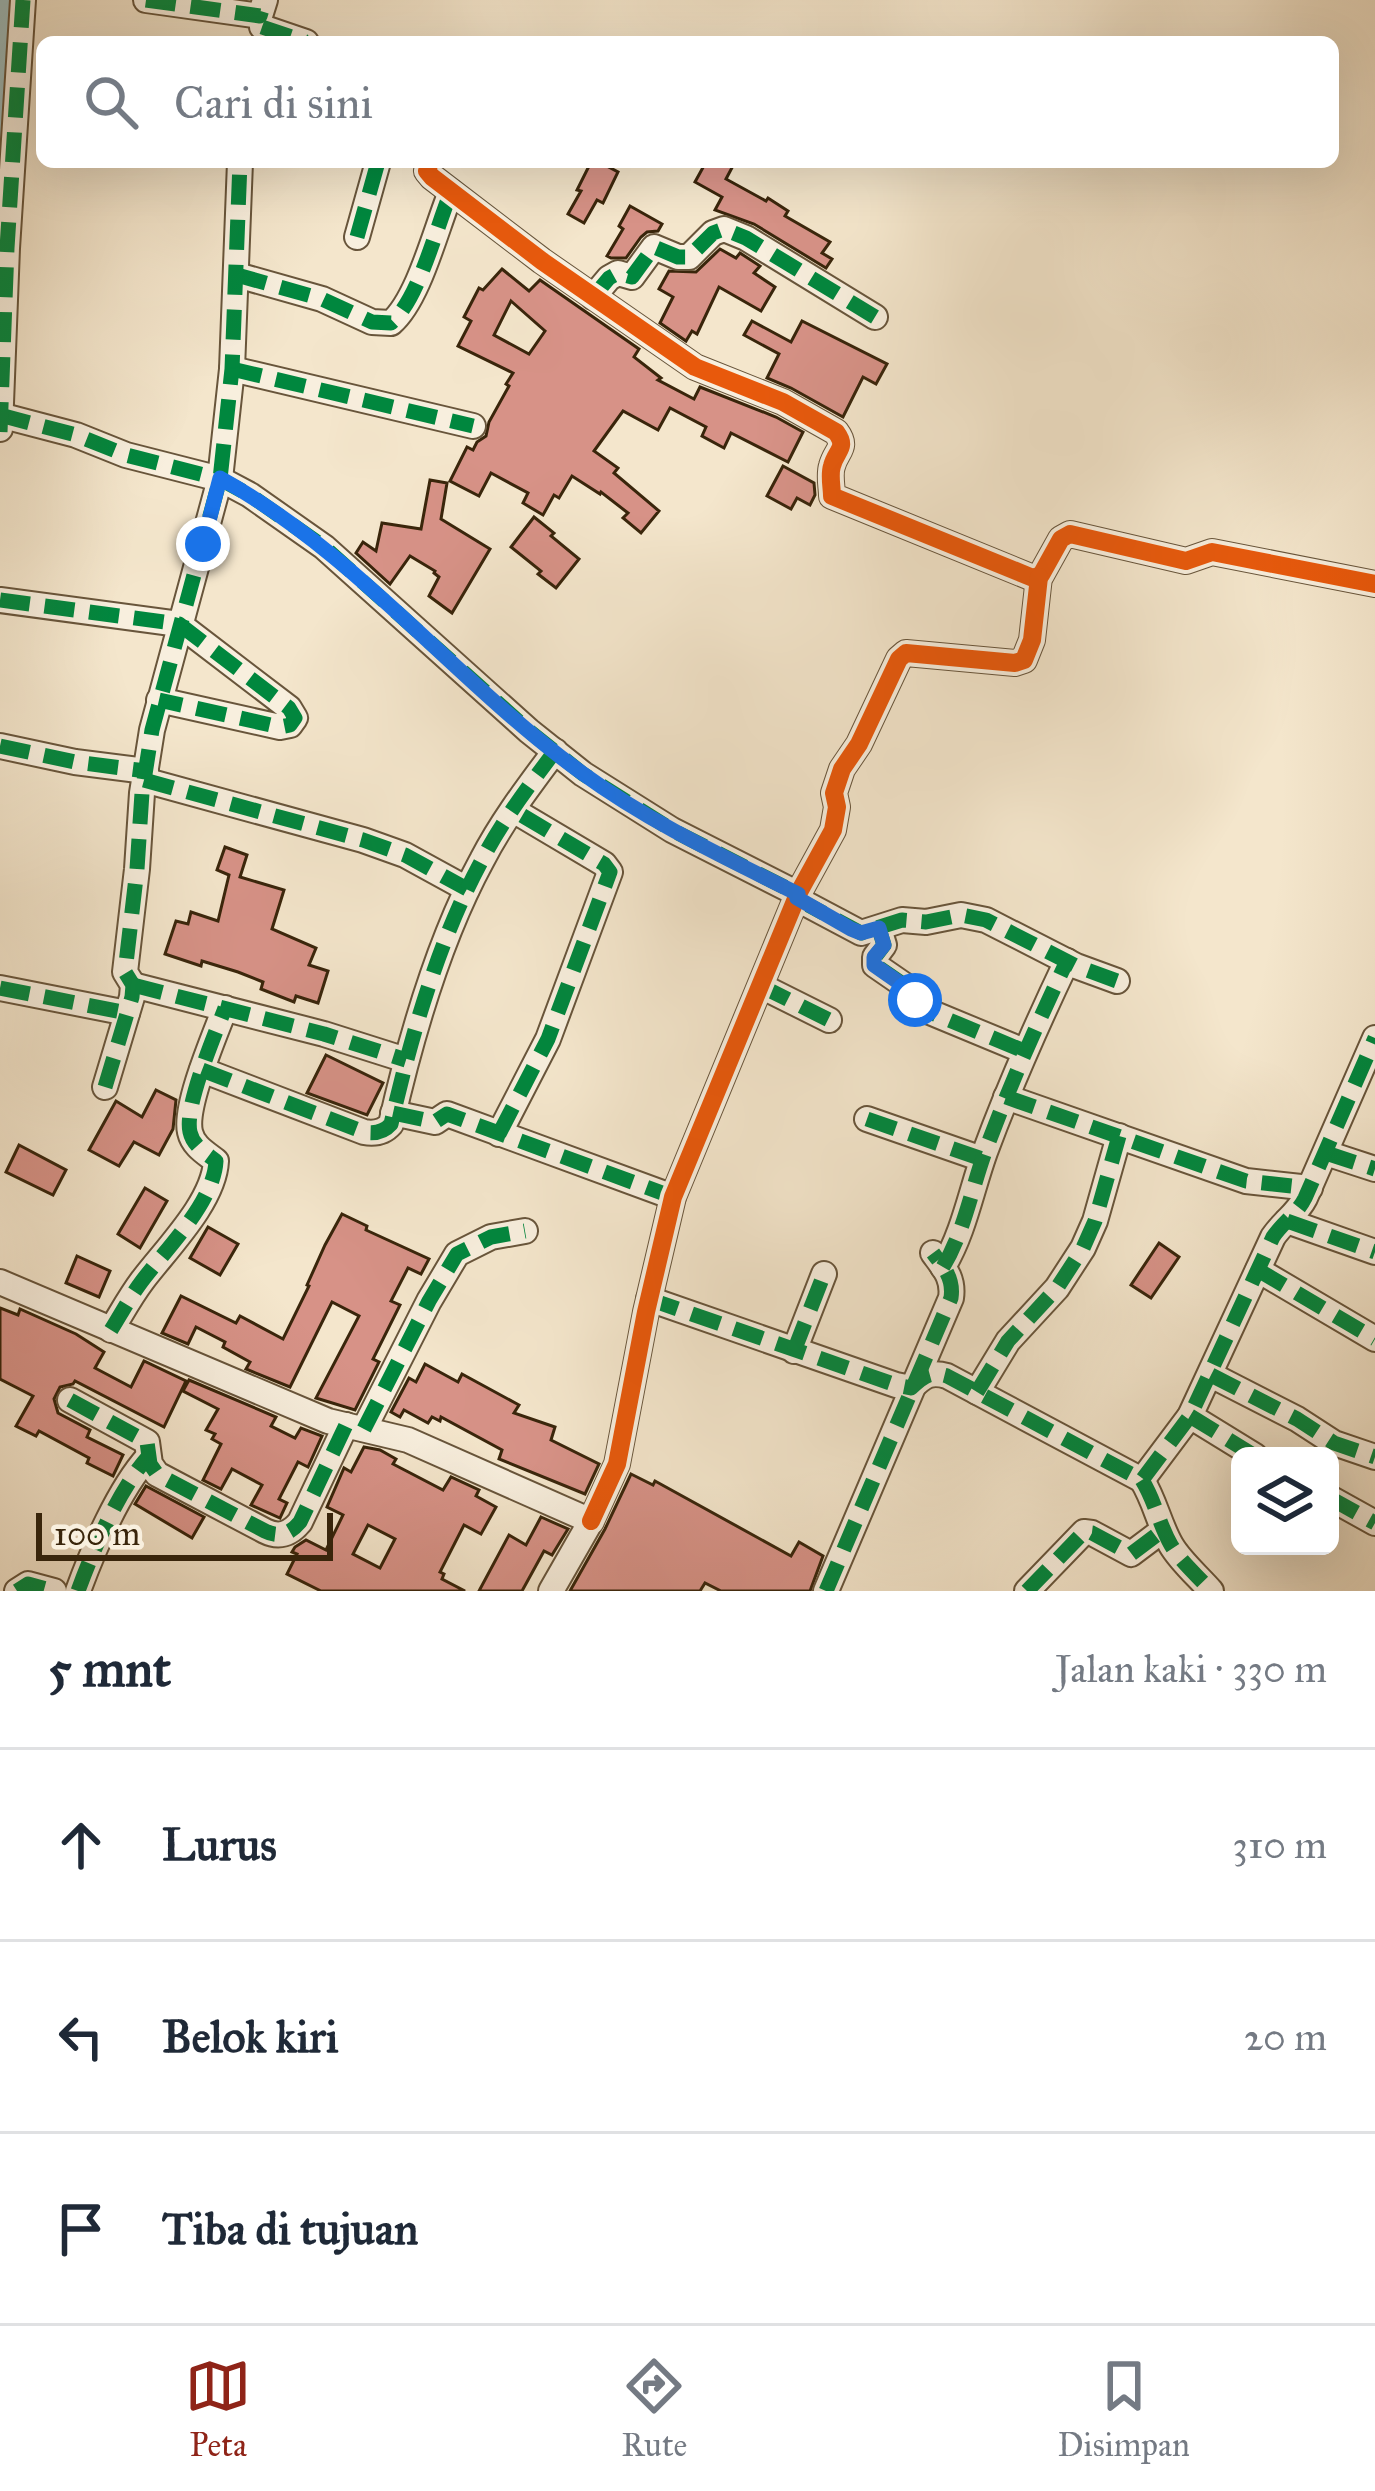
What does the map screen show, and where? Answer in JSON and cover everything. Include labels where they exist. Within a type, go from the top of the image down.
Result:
[{"type":"street","points":[[0,432],[10,107],[22,0]]},
{"type":"street","points":[[146,0],[261,21],[293,36]]},
{"type":"street","points":[[240,168],[232,369],[220,478],[159,700],[145,776],[124,972],[134,985],[406,1060]]},
{"type":"street","points":[[357,237],[376,168]]},
{"type":"street","points":[[428,168],[432,178],[695,367],[783,402],[841,436],[843,444],[830,469],[832,496],[1039,577]]},
{"type":"street","points":[[237,275],[322,298],[372,322],[391,323],[416,287],[451,192]]},
{"type":"street","points":[[593,297],[618,273],[632,278],[654,247],[689,257],[713,233],[724,229],[875,317]]},
{"type":"street","points":[[232,369],[473,426]]},
{"type":"street","points":[[1,415],[76,435],[126,455],[220,478],[269,507],[324,548],[583,774],[672,830],[851,929],[861,933],[902,920],[926,922],[970,915],[1117,981]]},
{"type":"street","points":[[551,1591],[617,1464],[673,1197],[797,896],[833,830],[834,793],[842,769],[899,659],[906,653],[1024,660],[1032,640],[1039,577],[1061,538],[1070,534],[1186,561],[1212,552],[1375,584]]},
{"type":"street","points":[[0,600],[179,624],[289,707],[295,718],[280,727],[159,700]]},
{"type":"street","points":[[0,746],[145,776],[376,845],[405,855],[467,889]]},
{"type":"street","points":[[202,1070],[364,1132],[384,1131],[391,1124],[425,1000],[467,889],[483,856],[555,752]]},
{"type":"street","points":[[499,1134],[548,1039],[610,872],[604,864],[512,811]]},
{"type":"street","points":[[879,928],[884,945],[874,957],[875,967],[904,986],[920,1006],[1024,1052]]},
{"type":"street","points":[[826,1591],[951,1298],[952,1284],[938,1260],[958,1239],[1006,1097],[1066,961]]},
{"type":"street","points":[[105,1087],[134,985]]},
{"type":"street","points":[[761,986],[829,1020]]},
{"type":"street","points":[[0,988],[127,1013]]},
{"type":"street","points":[[111,1330],[197,1208],[214,1175],[217,1161],[197,1145],[190,1120],[225,1008]]},
{"type":"street","points":[[1142,1480],[1190,1416],[1273,1237],[1298,1213],[1326,1153],[1364,1095],[1375,1038]]},
{"type":"street","points":[[1006,1097],[1246,1181],[1310,1188]]},
{"type":"street","points":[[393,1114],[435,1122],[446,1114],[673,1197]]},
{"type":"street","points":[[867,1119],[982,1159]]},
{"type":"street","points":[[977,1392],[1008,1341],[1058,1288],[1083,1248],[1119,1136]]},
{"type":"street","points":[[1326,1153],[1375,1169]]},
{"type":"street","points":[[1287,1221],[1375,1252]]},
{"type":"street","points":[[70,1400],[147,1442],[151,1468],[158,1474],[265,1531],[290,1532],[457,1254],[491,1237],[525,1231]]},
{"type":"street","points":[[1258,1270],[1375,1339]]},
{"type":"street","points":[[794,1351],[824,1274]]},
{"type":"street","points":[[0,1282],[328,1421],[408,1440],[591,1520]]},
{"type":"street","points":[[649,1299],[911,1388]]},
{"type":"street","points":[[911,1388],[935,1372],[1142,1480],[1175,1551],[1211,1591]]},
{"type":"street","points":[[1211,1375],[1334,1443],[1375,1457]]},
{"type":"street","points":[[1190,1416],[1241,1447]]},
{"type":"street","points":[[78,1591],[110,1520],[148,1456]]},
{"type":"street","points":[[1339,1503],[1375,1523]]},
{"type":"street","points":[[1027,1591],[1084,1532],[1131,1554],[1163,1530]]},
{"type":"street","points":[[17,1591],[28,1584],[55,1591]]},
{"type":"building","points":[[588,168],[618,172],[603,203],[597,200],[584,223],[568,214],[581,191],[577,190]]},
{"type":"building","points":[[703,168],[732,168],[726,179],[768,198],[788,211],[785,216],[830,242],[822,253],[832,259],[826,268],[754,224],[715,210],[722,197],[695,182]]},
{"type":"building","points":[[630,206],[662,224],[658,231],[641,237],[626,258],[611,258],[607,256]]},
{"type":"building","points":[[720,249],[736,258],[740,253],[760,266],[754,273],[775,287],[761,311],[719,287],[697,334],[692,331],[686,341],[660,323],[673,297],[659,289],[669,271],[696,272]]},
{"type":"building","points":[[502,269],[529,291],[540,280],[639,349],[634,357],[661,378],[658,380],[694,399],[700,387],[803,432],[788,462],[731,433],[724,448],[702,436],[706,427],[670,408],[658,430],[623,411],[594,451],[618,468],[614,473],[659,511],[641,533],[623,518],[628,513],[572,476],[543,515],[523,503],[528,493],[491,473],[479,496],[450,481],[467,447],[473,450],[486,436],[513,373],[458,346],[471,321],[464,317],[479,288],[483,290]],"holes":[[[511,301],[545,331],[529,354],[494,335]]]},
{"type":"building","points":[[752,321],[791,342],[802,321],[887,364],[876,384],[863,377],[843,417],[767,378],[779,354],[744,335]]},
{"type":"building","points":[[783,466],[814,483],[810,505],[797,498],[791,509],[767,496]]},
{"type":"building","points":[[430,480],[447,483],[441,519],[490,549],[452,613],[429,596],[439,577],[435,571],[410,556],[390,584],[356,553],[363,542],[376,551],[382,523],[421,529]]},
{"type":"building","points":[[534,517],[579,559],[556,588],[511,547]]},
{"type":"building","points":[[225,847],[247,855],[240,877],[284,890],[272,929],[316,948],[309,965],[328,971],[318,1003],[296,996],[294,1002],[261,989],[263,982],[238,972],[165,954],[176,921],[188,924],[191,912],[218,921],[229,875],[217,870]]},
{"type":"building","points":[[326,1055],[383,1083],[367,1115],[307,1093]]},
{"type":"building","points":[[156,1090],[176,1100],[173,1129],[159,1155],[134,1142],[119,1166],[89,1150],[116,1101],[142,1117]]},
{"type":"building","points":[[19,1145],[66,1170],[53,1195],[6,1172]]},
{"type":"building","points":[[145,1188],[167,1201],[140,1248],[118,1234]]},
{"type":"building","points":[[342,1214],[429,1259],[421,1274],[408,1268],[391,1301],[400,1305],[355,1410],[316,1398],[359,1316],[332,1302],[290,1387],[246,1369],[250,1362],[196,1327],[188,1344],[162,1333],[181,1296],[236,1323],[240,1316],[283,1339]]},
{"type":"building","points":[[208,1227],[238,1244],[220,1275],[190,1258]]},
{"type":"building","points":[[1159,1243],[1179,1257],[1151,1298],[1131,1285]]},
{"type":"building","points":[[77,1256],[110,1271],[99,1297],[66,1283]]},
{"type":"building","points":[[0,1308],[18,1315],[20,1309],[76,1334],[104,1352],[95,1368],[131,1387],[144,1361],[186,1381],[164,1427],[75,1381],[60,1387],[54,1399],[58,1413],[90,1430],[87,1437],[123,1455],[113,1476],[39,1431],[36,1436],[16,1426],[33,1396],[0,1379]]},
{"type":"building","points":[[425,1364],[458,1382],[462,1374],[519,1405],[514,1413],[555,1427],[551,1440],[599,1464],[585,1494],[499,1459],[502,1450],[441,1417],[440,1421],[432,1417],[428,1423],[404,1410],[400,1417],[391,1412],[409,1378],[416,1382]]},
{"type":"building","points":[[189,1380],[276,1417],[271,1426],[295,1438],[301,1428],[322,1436],[308,1467],[298,1462],[279,1499],[287,1503],[280,1518],[251,1505],[262,1485],[232,1469],[221,1489],[203,1480],[221,1444],[206,1430],[218,1409],[183,1391]]},
{"type":"building","points":[[364,1447],[380,1450],[396,1459],[393,1464],[443,1490],[451,1477],[479,1490],[476,1496],[496,1507],[481,1534],[464,1525],[440,1572],[442,1579],[465,1591],[321,1591],[287,1574],[297,1554],[292,1552],[306,1540],[326,1550],[343,1515],[327,1507],[344,1468],[351,1472]],"holes":[[[368,1525],[395,1539],[380,1568],[353,1554]]]},
{"type":"building","points":[[631,1474],[653,1485],[655,1481],[791,1556],[799,1542],[823,1556],[810,1591],[721,1591],[705,1583],[700,1591],[570,1591]]},
{"type":"building","points":[[146,1486],[204,1517],[192,1538],[135,1504]]},
{"type":"building","points":[[541,1517],[568,1529],[552,1555],[544,1551],[522,1591],[479,1591],[509,1535],[526,1545]]},
{"type":"waterway","points":[[0,135],[6,0]]},
{"type":"marked path","points":[[0,432],[23,0]]},
{"type":"marked path","points":[[146,0],[260,16],[265,0]]},
{"type":"marked path","points":[[262,27],[288,36]]},
{"type":"marked path","points":[[105,1087],[132,997],[133,985],[125,972],[152,730],[220,479],[232,369],[240,168]]},
{"type":"marked path","points":[[357,237],[376,168]]},
{"type":"marked path","points":[[237,275],[322,299],[372,322],[391,323],[418,280],[451,192]]},
{"type":"marked path","points":[[593,297],[618,273],[632,277],[654,247],[689,257],[713,233],[724,229],[875,317]]},
{"type":"marked path","points":[[232,369],[473,426]]},
{"type":"marked path","points":[[0,415],[220,479],[250,495],[324,547],[583,774],[672,830],[798,894]]},
{"type":"marked path","points":[[0,600],[179,624],[289,708],[295,718],[280,727],[159,700]]},
{"type":"marked path","points":[[0,746],[146,771]]},
{"type":"marked path","points":[[202,1070],[364,1132],[388,1127],[452,922],[498,831],[555,751]]},
{"type":"marked path","points":[[144,780],[363,840],[405,855],[467,889]]},
{"type":"marked path","points":[[499,1134],[548,1039],[610,872],[513,810]]},
{"type":"marked path","points":[[797,899],[861,933],[902,920],[926,922],[961,915],[986,920],[1076,966],[1117,981]]},
{"type":"marked path","points":[[879,929],[884,945],[875,965],[904,985],[925,1010],[1024,1051]]},
{"type":"marked path","points":[[943,1267],[1004,1104],[1067,961]]},
{"type":"marked path","points":[[133,985],[406,1060]]},
{"type":"marked path","points":[[761,986],[829,1020]]},
{"type":"marked path","points":[[0,988],[127,1013]]},
{"type":"marked path","points":[[111,1330],[198,1209],[213,1177],[216,1161],[194,1141],[189,1120],[225,1008]]},
{"type":"marked path","points":[[649,1299],[896,1385],[911,1388],[928,1376],[947,1376],[1142,1480],[1190,1416],[1273,1237],[1305,1198],[1375,1038]]},
{"type":"marked path","points":[[1006,1097],[1246,1181],[1310,1188]]},
{"type":"marked path","points":[[393,1113],[435,1122],[447,1114],[673,1197]]},
{"type":"marked path","points":[[867,1119],[982,1159]]},
{"type":"marked path","points":[[977,1392],[1008,1341],[1057,1288],[1083,1248],[1119,1136]]},
{"type":"marked path","points":[[1326,1153],[1375,1169]]},
{"type":"marked path","points":[[1287,1221],[1375,1252]]},
{"type":"marked path","points":[[364,1429],[457,1254],[491,1237],[525,1231]]},
{"type":"marked path","points":[[826,1591],[951,1298],[950,1279],[933,1253]]},
{"type":"marked path","points":[[1258,1270],[1375,1339]]},
{"type":"marked path","points":[[794,1351],[824,1274]]},
{"type":"marked path","points":[[1211,1375],[1334,1443],[1375,1457]]},
{"type":"marked path","points":[[70,1400],[147,1442],[150,1464],[157,1474],[275,1534],[288,1532],[300,1522],[346,1425]]},
{"type":"marked path","points":[[1190,1416],[1240,1447]]},
{"type":"marked path","points":[[78,1591],[117,1503],[148,1457]]},
{"type":"marked path","points":[[1142,1480],[1171,1545],[1211,1591]]},
{"type":"marked path","points":[[1339,1503],[1375,1523]]},
{"type":"marked path","points":[[1027,1591],[1084,1532],[1131,1554],[1163,1530]]},
{"type":"marked path","points":[[17,1591],[28,1584],[54,1591]]},
{"type":"cycle path","points":[[428,168],[432,177],[542,261],[695,367],[783,402],[836,432],[841,446],[831,470],[832,496],[1033,578],[1041,575],[1061,539],[1070,534],[1186,561],[1212,552],[1375,584]]},
{"type":"cycle path","points":[[591,1521],[617,1464],[673,1197],[798,894],[833,830],[834,793],[842,769],[906,653],[1024,660],[1032,640],[1039,577]]},
{"type":"route","points":[[203,544],[220,478],[324,548],[583,774],[672,830],[798,894],[797,898],[851,929],[861,933],[879,928],[884,945],[874,957],[875,967],[904,986],[915,1000]]}]
